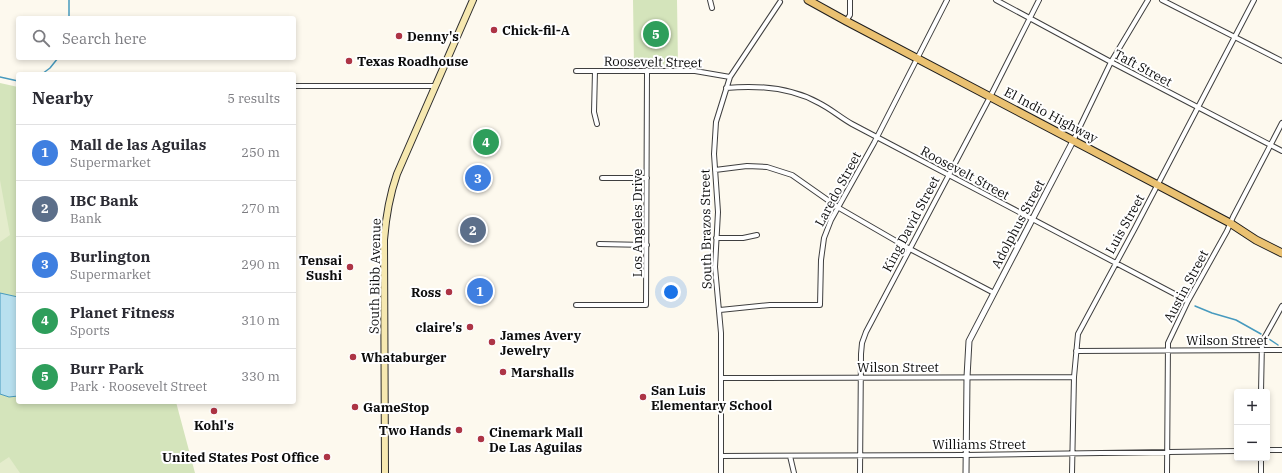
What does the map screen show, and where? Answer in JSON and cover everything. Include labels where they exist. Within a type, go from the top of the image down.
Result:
[{"type":"main road","name":"South Bibb Avenue","points":[[386,473],[384,240],[389,198],[397,174],[473,0]]},
{"type":"main road","name":"El Indio Highway","points":[[808,0],[917,59],[1230,223],[1256,240],[1282,253]]},
{"type":"street","points":[[710,0],[712,8]]},
{"type":"street","points":[[846,21],[850,15],[850,0]]},
{"type":"street","name":"Laredo Street","points":[[720,310],[770,305],[820,306],[821,260],[824,238],[831,220],[839,208],[947,0]]},
{"type":"street","name":"Taft Street","points":[[996,0],[1282,151]]},
{"type":"street","name":"King David Street","points":[[860,473],[862,343],[866,332],[990,97],[1039,0]]},
{"type":"street","name":"Adolphus Street","points":[[966,473],[966,377],[971,334],[1074,141],[1111,62],[1148,0]]},
{"type":"street","points":[[1162,0],[1282,61]]},
{"type":"street","name":"Luis Street","points":[[1072,473],[1074,377],[1078,334],[1158,185],[1254,0]]},
{"type":"street","name":"South Brazos Street","points":[[721,473],[721,333],[715,267],[718,212],[714,140],[716,122],[730,77],[780,2]]},
{"type":"street","name":"Los Angeles Drive","points":[[576,305],[646,305],[647,70]]},
{"type":"street","name":"Roosevelt Street","points":[[576,71],[695,71],[730,77]]},
{"type":"street","points":[[594,71],[594,112],[597,124]]},
{"type":"street","points":[[296,86],[435,86]]},
{"type":"street","name":"Roosevelt Street","points":[[726,88],[778,88],[806,96],[876,137],[1032,220],[1116,262],[1188,302]]},
{"type":"street","name":"Austin Street","points":[[1167,473],[1168,343],[1282,122]]},
{"type":"street","points":[[715,170],[747,166],[767,167],[792,175],[839,208],[910,249],[994,293]]},
{"type":"street","points":[[602,178],[647,178]]},
{"type":"street","points":[[716,238],[743,238],[757,235]]},
{"type":"street","points":[[599,244],[647,245]]},
{"type":"street","points":[[1261,389],[1262,342],[1282,306]]},
{"type":"street","name":"Wilson Street","points":[[1076,351],[1167,349],[1282,350]]},
{"type":"street","name":"Wilson Street","points":[[721,378],[1074,377]]},
{"type":"street","points":[[1270,450],[1282,450]]},
{"type":"street","name":"Williams Street","points":[[721,456],[860,454],[966,455],[1234,451]]},
{"type":"street","points":[[790,456],[794,473]]},
{"type":"street","points":[[1261,461],[1261,473]]},
{"type":"green space","points":[[633,0],[677,0],[678,66],[634,65]]},
{"type":"green space","points":[[0,83],[16,87],[16,404],[177,404],[195,473],[0,473]]},
{"type":"green space","points":[[0,180],[10,235],[0,242]]},
{"type":"green space","points":[[9,457],[20,473],[0,473],[0,463]]},
{"type":"water","points":[[0,293],[16,297],[16,396],[9,397],[0,394]]},
{"type":"waterway","points":[[69,0],[69,16]]},
{"type":"waterway","points":[[45,72],[56,60]]},
{"type":"waterway","points":[[0,77],[16,81]]},
{"type":"waterway","points":[[1195,306],[1236,320],[1261,334]]},
{"type":"waterway","points":[[1269,339],[1278,345]]},
{"type":"place","name":"Chick-fil-A","points":[[494,30]]},
{"type":"place","name":"Burr Park","points":[[656,34]]},
{"type":"place","name":"Denny's","points":[[399,36]]},
{"type":"place","name":"Texas Roadhouse","points":[[349,61]]},
{"type":"place","name":"Planet Fitness","points":[[486,142]]},
{"type":"place","name":"Burlington","points":[[478,178]]},
{"type":"place","name":"IBC Bank","points":[[473,230]]},
{"type":"place","name":"Tensai Sushi","points":[[350,267]]},
{"type":"place","name":"Mall de las Aguilas","points":[[480,291]]},
{"type":"place","name":"Ross","points":[[449,292]]},
{"type":"place","name":"claire's","points":[[470,327]]},
{"type":"place","name":"James Avery Jewelry","points":[[492,342]]},
{"type":"place","name":"Whataburger","points":[[353,357]]},
{"type":"place","name":"Marshalls","points":[[503,372]]},
{"type":"place","name":"San Luis Elementary School","points":[[643,397]]},
{"type":"place","name":"GameStop","points":[[355,407]]},
{"type":"place","name":"Kohl's","points":[[214,411]]},
{"type":"place","name":"Two Hands","points":[[459,430]]},
{"type":"place","name":"Cinemark Mall De Las Aguilas","points":[[481,439]]},
{"type":"place","name":"United States Post Office","points":[[327,457]]}]
